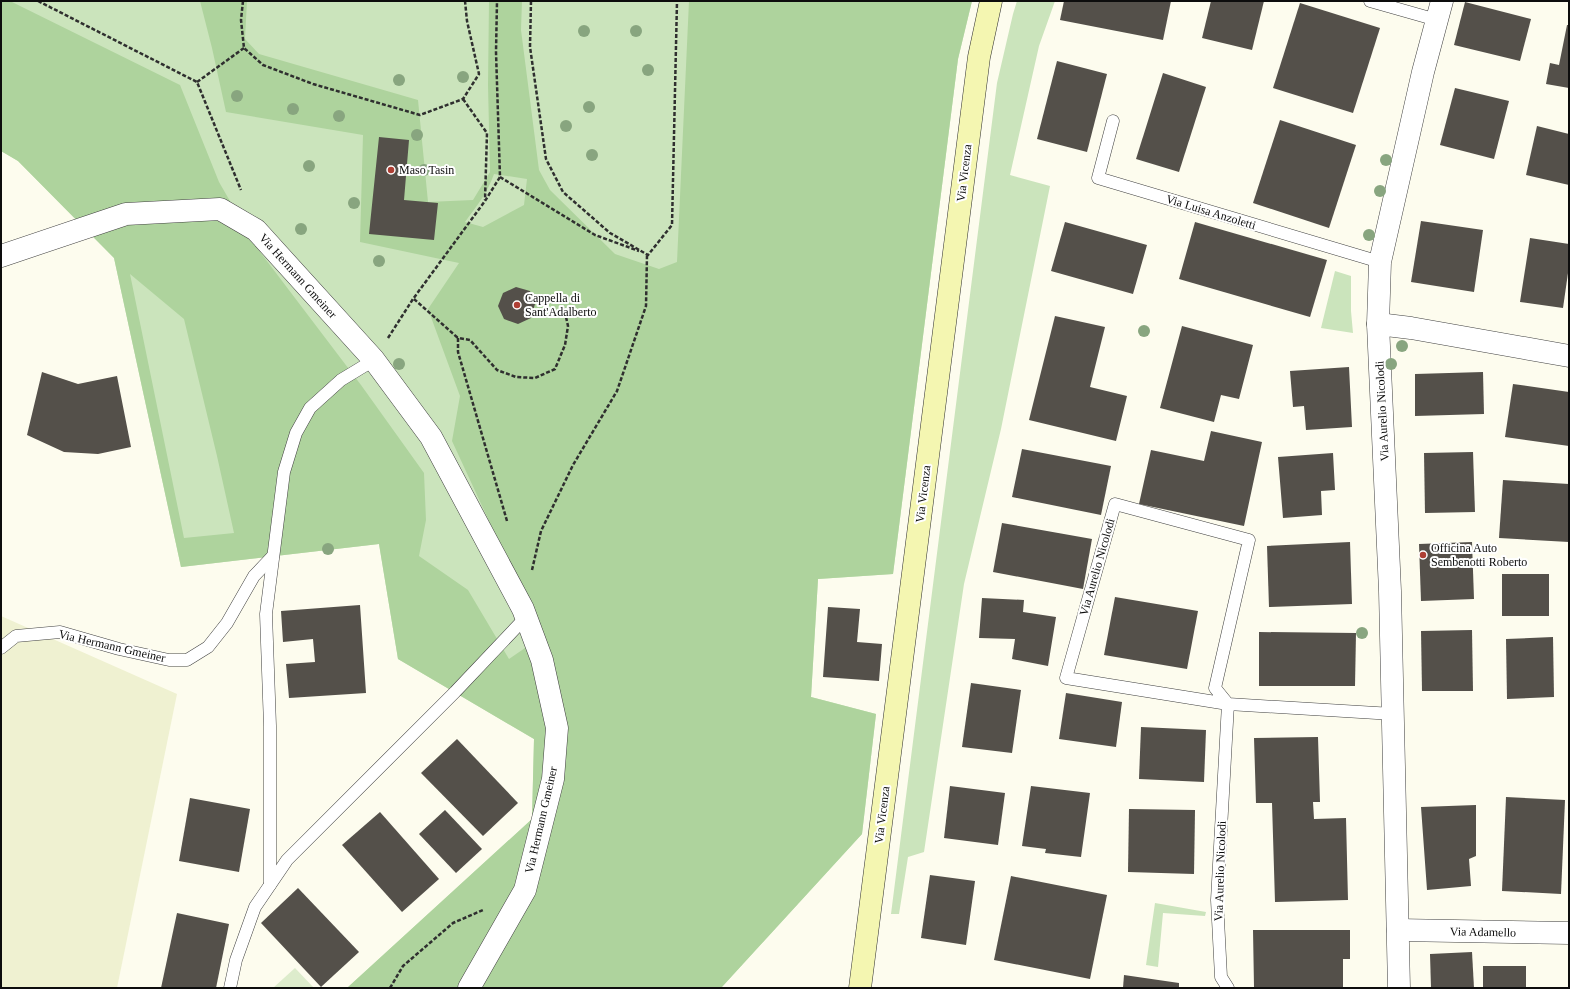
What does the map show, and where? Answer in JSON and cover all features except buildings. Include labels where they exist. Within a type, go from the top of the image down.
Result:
[{"type":"main road","name":"Via Vicenza","points":[[860,988],[979,57],[991,1]]},
{"type":"street","points":[[1439,11],[1423,72],[1380,262],[1378,324],[1412,328],[1569,356]]},
{"type":"street","name":"Via Hermann Gmeiner","points":[[1,256],[126,214],[220,209],[256,230],[374,360],[432,437],[524,613],[542,660],[557,728],[553,779],[525,890],[469,988]]},
{"type":"street","name":"Via Aurelio Nicolodi","points":[[1378,324],[1390,591],[1399,988]]},
{"type":"street","name":"Via Adamello","points":[[1398,930],[1569,933]]},
{"type":"lane","points":[[1370,1],[1439,11]]},
{"type":"lane","name":"Via Luisa Anzoletti","points":[[1113,121],[1098,178],[1380,262]]},
{"type":"lane","points":[[270,885],[270,726],[266,614],[284,472],[296,433],[310,408],[340,380],[374,360]]},
{"type":"lane","name":"Via Aurelio Nicolodi","points":[[1228,988],[1221,977],[1217,900],[1228,704],[1215,688],[1249,540],[1115,504],[1066,678],[1228,704],[1393,714]]},
{"type":"lane","name":"Via Hermann Gmeiner","points":[[1,648],[16,636],[60,632],[126,651],[169,660],[187,660],[208,647],[227,624],[254,576],[273,556]]},
{"type":"lane","points":[[230,988],[236,960],[255,907],[287,860],[455,692],[524,613]]},
{"type":"path","points":[[38,1],[197,82],[242,193]]},
{"type":"path","points":[[242,1],[240,20],[244,48],[263,65],[328,89],[420,115],[463,99],[479,74],[467,21],[465,1]]},
{"type":"path","points":[[374,360],[413,299],[485,201],[500,177],[496,52],[497,1]]},
{"type":"path","points":[[532,1],[530,46],[546,159],[563,192],[610,233],[648,255]]},
{"type":"path","points":[[524,613],[541,531],[573,465],[617,391],[646,306],[648,255],[672,225],[677,1]]},
{"type":"path","points":[[197,82],[244,48]]},
{"type":"path","points":[[463,99],[487,133],[485,201]]},
{"type":"path","points":[[500,177],[595,235],[648,255]]},
{"type":"path","points":[[413,299],[458,338],[470,340],[497,370],[516,377],[535,378],[555,369],[564,345],[568,326],[564,308]]},
{"type":"path","points":[[458,338],[458,352],[508,523]]},
{"type":"path","points":[[390,988],[403,966],[453,923],[489,907]]},
{"type":"green space","points":[[1,1],[972,1],[958,59],[893,574],[818,579],[811,697],[876,714],[862,834],[721,988],[347,988],[532,819],[534,739],[398,659],[379,544],[181,567],[114,258],[18,161],[1,151]]},
{"type":"green space","points":[[1,1],[10,1],[180,85],[219,182],[257,248],[361,385],[424,473],[426,520],[419,556],[468,590],[509,659],[541,637],[452,441],[460,396],[428,309],[459,263],[360,242],[363,135],[226,112],[200,1],[247,1],[245,39],[259,54],[418,100],[428,202],[473,200],[490,172],[488,85],[489,1],[522,1],[521,30],[539,170],[550,190],[615,254],[659,269],[677,262],[689,1],[972,1],[958,59],[893,574],[818,579],[811,697],[876,714],[862,834],[721,988],[347,988],[532,819],[534,739],[398,659],[379,544],[181,567],[114,258],[18,161],[1,151]],"holes":[[[494,174],[527,179],[524,205],[483,227],[465,222],[485,193]],[[130,274],[184,319],[234,533],[184,538]]]},
{"type":"green space","points":[[1017,1],[1055,1],[1039,46],[1010,175],[1050,186],[1001,429],[964,584],[924,852],[908,857],[899,914],[891,914],[997,83]]},
{"type":"green space","points":[[1335,271],[1351,276],[1351,311],[1353,333],[1321,328]]},
{"type":"green space","points":[[1,616],[177,694],[117,988],[1,988]]},
{"type":"green space","points":[[1155,903],[1206,912],[1205,916],[1163,913],[1158,967],[1146,965]]},
{"type":"green space","points":[[295,968],[314,988],[273,988]]},
{"type":"place","name":"Maso Tasin","points":[[391,170]]},
{"type":"place","name":"Cappella di Sant'Adalberto","points":[[517,305]]},
{"type":"place","name":"Officina Auto Sembenotti Roberto","points":[[1423,555]]}]
